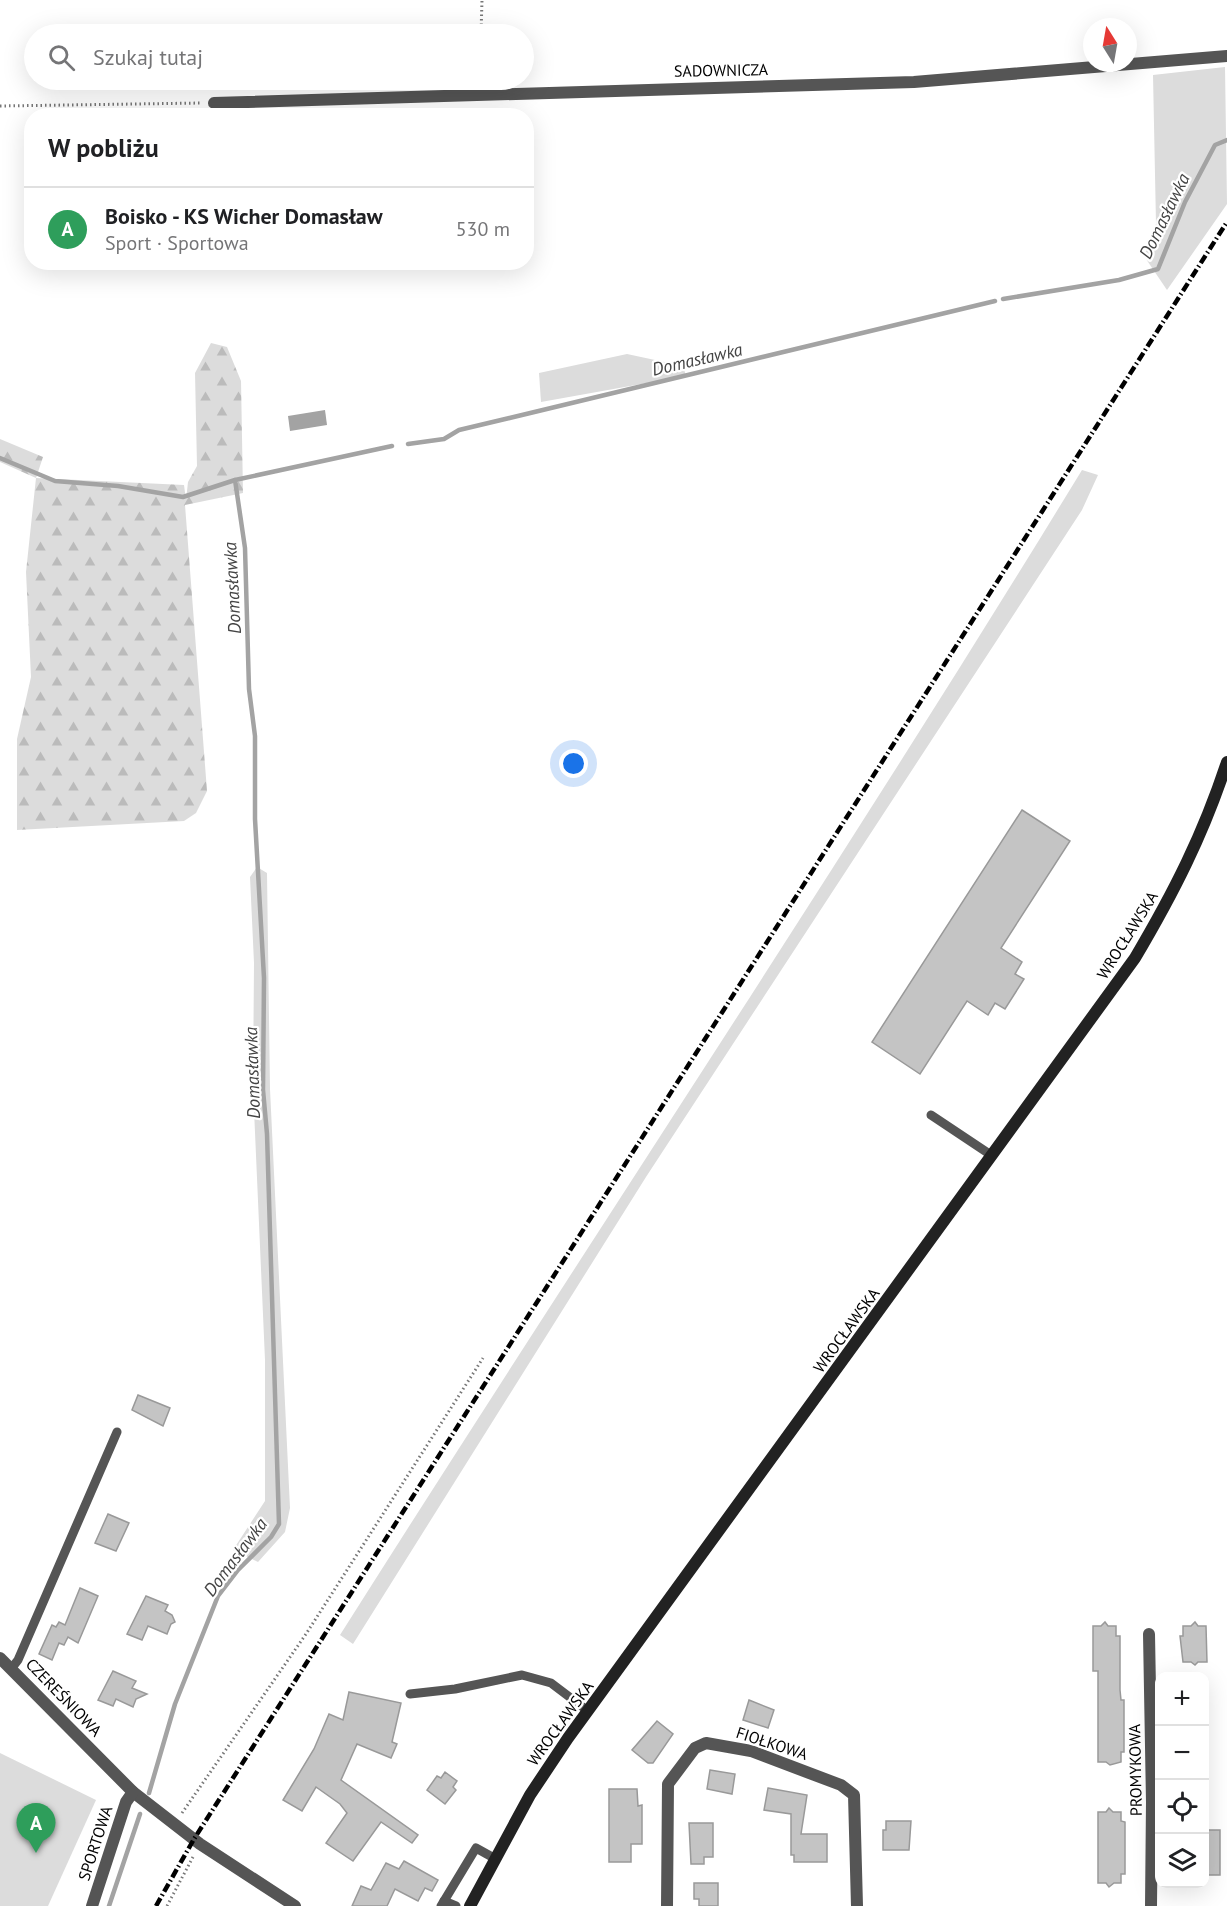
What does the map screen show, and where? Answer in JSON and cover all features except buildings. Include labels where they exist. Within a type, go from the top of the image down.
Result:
[{"type":"main road","name":"WROCŁAWSKA","points":[[470,1906],[534,1788],[588,1711],[1135,958],[1178,885],[1209,818],[1227,762]]},
{"type":"street","name":"SADOWNICZA","points":[[214,103],[914,82],[1227,56]]},
{"type":"street","name":"PROMYKOWA","points":[[1149,1634],[1151,1906]]},
{"type":"street","points":[[0,1658],[11,1669]]},
{"type":"street","name":"CZEREŚNIOWA","points":[[11,1669],[134,1792],[200,1844],[295,1906]]},
{"type":"street","name":"FIOŁKOWA","points":[[667,1906],[668,1784],[695,1748],[706,1743],[758,1754],[841,1785],[854,1796],[857,1906]]},
{"type":"street","name":"SPORTOWA","points":[[92,1906],[126,1802],[134,1792]]},
{"type":"lane","points":[[932,1115],[991,1155]]},
{"type":"lane","name":"CZEREŚNIOWA","points":[[11,1669],[18,1660],[117,1432]]},
{"type":"lane","points":[[410,1694],[454,1689],[522,1676],[551,1683],[588,1711]]},
{"type":"lane","points":[[456,1906],[442,1904],[476,1848],[494,1858]]},
{"type":"path","points":[[482,0],[482,24]]},
{"type":"path","points":[[0,106],[214,103]]},
{"type":"path","points":[[174,1825],[306,1634],[483,1358]]},
{"type":"path","points":[[167,1906],[200,1844]]},
{"type":"green space","points":[[1225,67],[1227,204],[1167,290],[1144,256],[1156,224],[1153,75]]},
{"type":"green space","points":[[211,343],[227,347],[241,381],[243,493],[185,505],[207,791],[196,813],[184,821],[17,830],[17,739],[31,677],[26,572],[36,478],[184,485],[186,500],[188,482],[197,466],[195,373]]},
{"type":"green space","points":[[627,354],[683,366],[686,376],[541,402],[539,373]]},
{"type":"green space","points":[[0,439],[43,457],[36,478],[0,462]]},
{"type":"green space","points":[[1082,470],[1098,475],[1082,510],[646,1177],[353,1644],[340,1635],[807,909]]},
{"type":"green space","points":[[257,867],[267,873],[270,1089],[290,1508],[285,1532],[258,1562],[233,1550],[265,1501],[265,1360],[253,1087],[254,963],[250,877]]},
{"type":"green space","points":[[0,1753],[96,1800],[48,1906],[0,1906]]},
{"type":"shaded area","points":[[325,410],[327,425],[290,431],[288,416]]},
{"type":"waterway","name":"Domasławka","points":[[1003,299],[1119,280],[1158,269],[1185,202],[1215,145],[1227,140]]},
{"type":"waterway","name":"Domasławka","points":[[408,444],[444,439],[459,430],[995,301]]},
{"type":"waterway","points":[[0,458],[55,481],[118,486],[183,497],[235,480],[392,446]]},
{"type":"waterway","name":"Domasławka","points":[[149,1793],[175,1704],[218,1596],[238,1570],[271,1537],[279,1524],[267,1134],[263,1090],[264,978],[255,819],[255,736],[249,689],[245,548],[235,480]]},
{"type":"waterway","name":"Domasławka","points":[[109,1906],[140,1814]]},
{"type":"railway","points":[[156,1906],[194,1839],[1227,222]]},
{"type":"place","name":"Boisko - KS Wicher Domasław","points":[[36,1853]]}]
